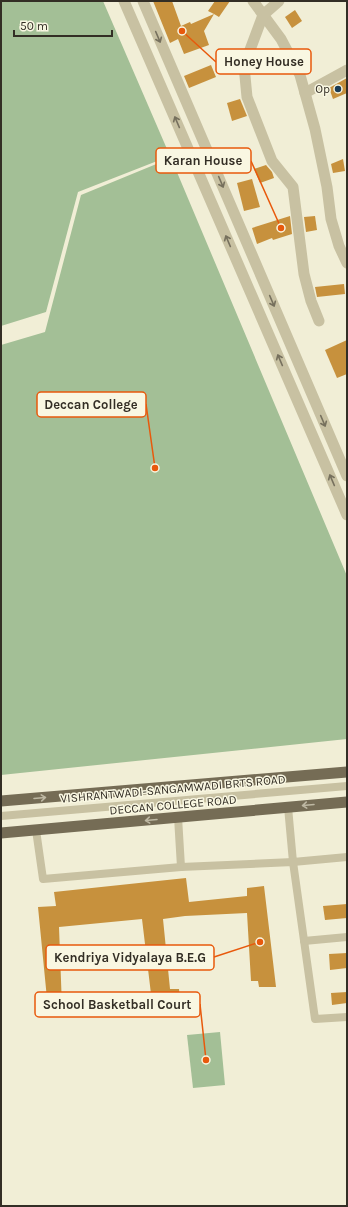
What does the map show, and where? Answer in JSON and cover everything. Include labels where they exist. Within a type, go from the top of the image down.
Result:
[{"type":"main road","name":"DECCAN COLLEGE ROAD","points":[[1,801],[347,772]]},
{"type":"main road","name":"DECCAN COLLEGE ROAD","points":[[1,833],[347,802]]},
{"type":"street","points":[[124,1],[347,515]]},
{"type":"street","points":[[143,1],[347,476]]},
{"type":"street","points":[[252,1],[284,45],[300,75],[315,129],[327,188],[331,219],[339,246],[347,263]]},
{"type":"street","points":[[280,1],[263,15],[244,66],[246,97],[272,161],[293,187],[304,274],[311,301],[319,321]]},
{"type":"street","points":[[305,93],[347,70]]},
{"type":"lane","name":"VISHRANTWADI-SANGAMWADI BRTS ROAD","points":[[1,816],[347,786]]},
{"type":"lane","points":[[288,807],[293,862],[315,1019],[347,1018]]},
{"type":"lane","points":[[178,817],[181,867]]},
{"type":"lane","points":[[36,830],[43,879],[181,867],[293,862],[347,857]]},
{"type":"lane","points":[[304,941],[347,938]]},
{"type":"green space","points":[[1,1],[103,1],[170,156],[78,192],[46,312],[1,326]]},
{"type":"green space","points":[[171,158],[347,576],[347,739],[1,775],[1,345],[45,332],[81,195]]},
{"type":"green space","points":[[220,1032],[225,1085],[193,1088],[187,1035]]},
{"type":"building","points":[[153,1],[172,1],[181,26],[190,22],[191,24],[214,14],[204,31],[209,45],[184,54],[178,39],[170,43]]},
{"type":"building","points":[[215,1],[230,1],[219,17],[208,11]]},
{"type":"building","points":[[295,10],[302,21],[292,28],[285,17]]},
{"type":"building","points":[[211,65],[216,77],[189,88],[184,76]]},
{"type":"building","name":"Op","points":[[347,78],[347,93],[333,99],[329,88]]},
{"type":"building","points":[[240,99],[247,116],[232,121],[227,103]]},
{"type":"building","points":[[343,159],[345,171],[333,173],[331,164]]},
{"type":"building","points":[[266,165],[272,172],[274,178],[260,183],[254,169]]},
{"type":"building","points":[[252,179],[260,207],[244,211],[237,183]]},
{"type":"building","points":[[290,216],[292,234],[273,240],[272,238],[257,244],[252,228]]},
{"type":"building","points":[[315,216],[317,230],[306,232],[304,217]]},
{"type":"building","points":[[344,284],[345,294],[317,297],[315,287]]},
{"type":"building","points":[[347,340],[347,374],[337,378],[325,350]]},
{"type":"building","points":[[186,878],[189,902],[247,896],[247,888],[264,886],[276,987],[259,987],[258,981],[251,981],[247,913],[185,916],[163,919],[170,989],[179,989],[181,1009],[142,1013],[140,996],[151,994],[142,919],[59,927],[62,1007],[48,1009],[38,907],[56,906],[54,892]]},
{"type":"building","points":[[347,904],[347,918],[325,920],[323,906]]},
{"type":"building","points":[[347,953],[347,968],[330,970],[329,954]]},
{"type":"building","points":[[347,992],[347,1003],[332,1005],[331,993]]},
{"type":"place","name":"Honey House","points":[[182,31]]},
{"type":"place","name":"Op","points":[[338,89]]},
{"type":"place","name":"Karan House","points":[[281,228]]},
{"type":"place","name":"Deccan College","points":[[155,468]]},
{"type":"place","name":"Kendriya Vidyalaya B.E.G","points":[[260,942]]},
{"type":"place","name":"School Basketball Court","points":[[206,1060]]}]
